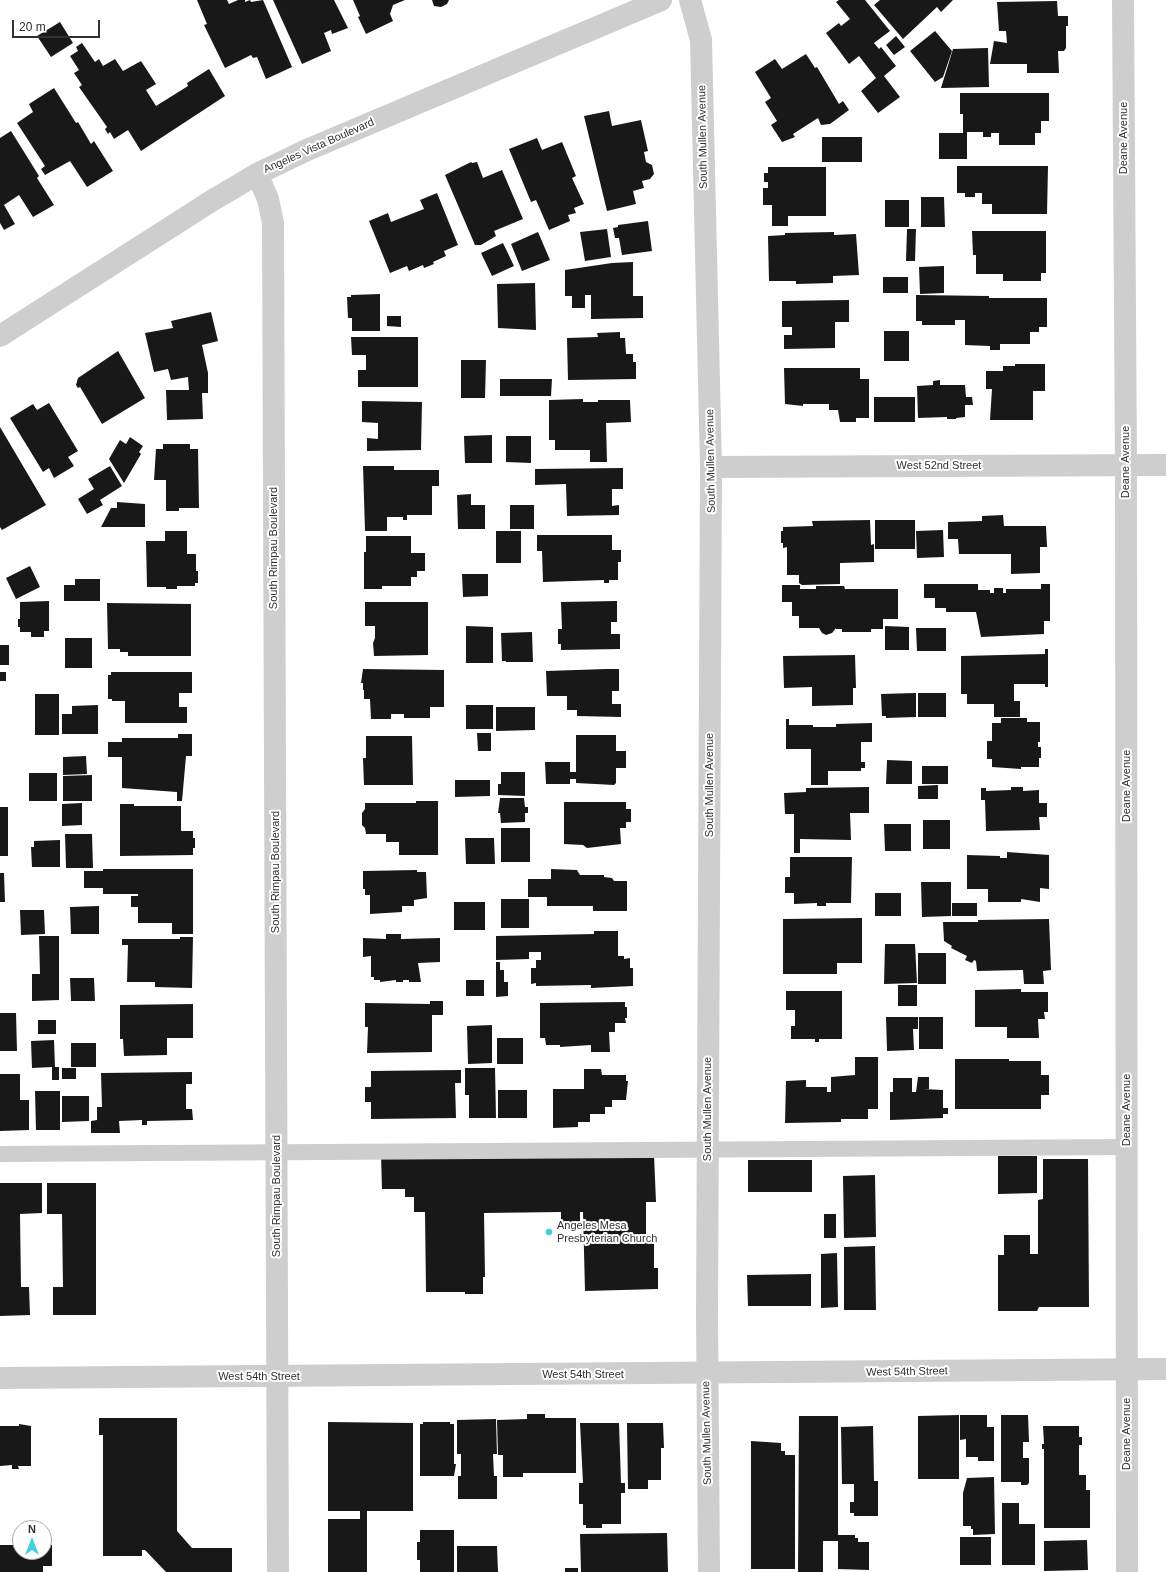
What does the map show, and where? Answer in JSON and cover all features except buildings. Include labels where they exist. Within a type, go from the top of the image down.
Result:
[{"type":"street","name":"Angeles Vista Boulevard","points":[[0,336],[257,174],[322,144],[662,0]]},
{"type":"street","name":"South Mullen Avenue","points":[[690,0],[701,40],[712,467],[707,1374],[709,1572]]},
{"type":"street","name":"Deane Avenue","points":[[1123,0],[1126,465],[1127,1572]]},
{"type":"street","name":"South Rimpau Boulevard","points":[[257,174],[268,199],[273,223],[278,1572]]},
{"type":"street","name":"West 52nd Street","points":[[712,467],[1166,465]]},
{"type":"street","name":"West 54th Street","points":[[0,1378],[707,1374],[1166,1369]]},
{"type":"lane","points":[[0,1154],[1127,1147]]},
{"type":"place","name":"Angeles Mesa Presbyterian Church","points":[[549,1232]]}]
